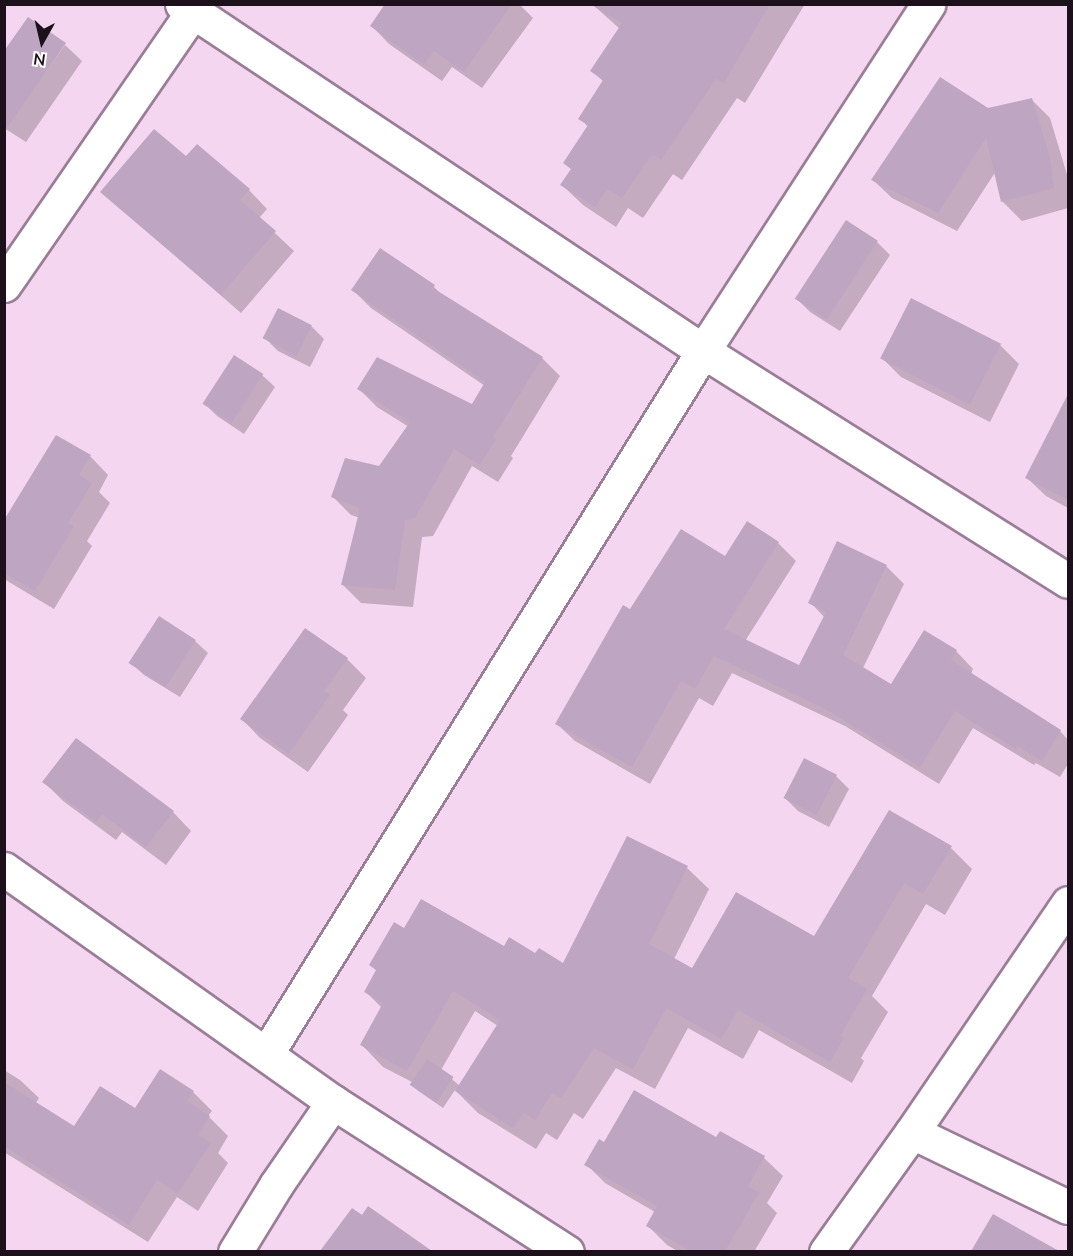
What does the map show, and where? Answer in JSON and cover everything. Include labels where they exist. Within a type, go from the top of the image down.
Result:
[{"type":"street","points":[[267,1053],[703,351],[928,4]]},
{"type":"street","points":[[4,285],[191,7],[703,351],[1068,581]]},
{"type":"street","points":[[4,868],[333,1102],[567,1251]]},
{"type":"street","points":[[825,1251],[912,1132],[1068,903]]},
{"type":"street","points":[[235,1251],[276,1185],[333,1102]]},
{"type":"street","points":[[912,1132],[1068,1207]]},
{"type":"building","points":[[385,4],[512,4],[464,72],[434,51],[424,65],[370,26]]},
{"type":"building","points":[[590,4],[770,4],[724,83],[716,79],[661,160],[652,154],[622,198],[607,189],[595,207],[560,185],[571,169],[563,163],[588,125],[578,119],[603,80],[590,71],[622,23]]},
{"type":"building","points":[[28,17],[66,43],[4,132],[4,51]]},
{"type":"building","points":[[940,77],[988,108],[1032,98],[1050,158],[1054,188],[1001,202],[986,138],[938,213],[871,180]]},
{"type":"building","points":[[154,129],[186,156],[197,144],[250,189],[240,200],[276,231],[221,295],[100,192]]},
{"type":"building","points":[[846,220],[878,241],[827,320],[795,299]]},
{"type":"building","points":[[380,248],[435,285],[433,288],[543,357],[493,437],[496,439],[480,465],[454,449],[415,518],[405,520],[395,590],[341,585],[360,508],[331,497],[345,458],[379,466],[410,422],[357,389],[377,357],[472,404],[485,382],[351,290]]},
{"type":"building","points":[[911,298],[1001,344],[970,404],[880,359]]},
{"type":"building","points":[[278,308],[312,325],[296,356],[263,338]]},
{"type":"building","points":[[234,355],[263,374],[232,423],[202,404]]},
{"type":"building","points":[[1068,394],[1068,500],[1025,478]]},
{"type":"building","points":[[56,435],[91,455],[79,475],[92,483],[68,523],[74,526],[35,591],[4,573],[4,520]]},
{"type":"building","points":[[747,521],[779,542],[724,629],[799,665],[826,612],[808,603],[837,541],[887,565],[843,655],[891,684],[924,630],[957,650],[951,660],[1061,730],[1042,761],[1017,746],[1016,749],[955,711],[920,767],[825,709],[714,656],[695,689],[681,681],[632,767],[555,724],[623,605],[630,609],[681,529],[725,556]]},
{"type":"building","points":[[159,616],[196,640],[165,687],[129,663]]},
{"type":"building","points":[[305,628],[348,658],[324,691],[330,695],[289,754],[240,719]]},
{"type":"building","points":[[76,738],[174,811],[146,847],[102,814],[96,822],[42,782]]},
{"type":"building","points":[[804,758],[837,775],[817,815],[784,798]]},
{"type":"building","points":[[889,810],[952,846],[923,894],[904,883],[848,978],[867,989],[840,1036],[844,1038],[830,1062],[738,1010],[721,1039],[666,1008],[633,1069],[594,1048],[561,1098],[552,1093],[535,1120],[524,1113],[513,1128],[455,1091],[500,1020],[453,991],[407,1071],[360,1045],[383,1003],[364,992],[376,970],[369,965],[394,922],[404,928],[421,899],[504,946],[509,937],[535,953],[539,948],[563,963],[627,836],[688,866],[649,944],[692,968],[736,892],[814,936]]},
{"type":"building","points":[[427,1059],[454,1077],[436,1103],[410,1085]]},
{"type":"building","points":[[160,1069],[194,1091],[187,1101],[210,1116],[198,1135],[211,1143],[178,1193],[157,1180],[129,1225],[4,1146],[4,1082],[74,1126],[100,1086],[135,1108]]},
{"type":"building","points":[[634,1090],[716,1137],[720,1131],[765,1156],[748,1186],[759,1193],[725,1251],[691,1251],[646,1226],[657,1206],[584,1165],[599,1139],[604,1142]]},
{"type":"building","points":[[368,1206],[432,1251],[320,1251],[352,1208],[362,1215]]},
{"type":"building","points":[[993,1214],[1059,1251],[971,1251]]}]
